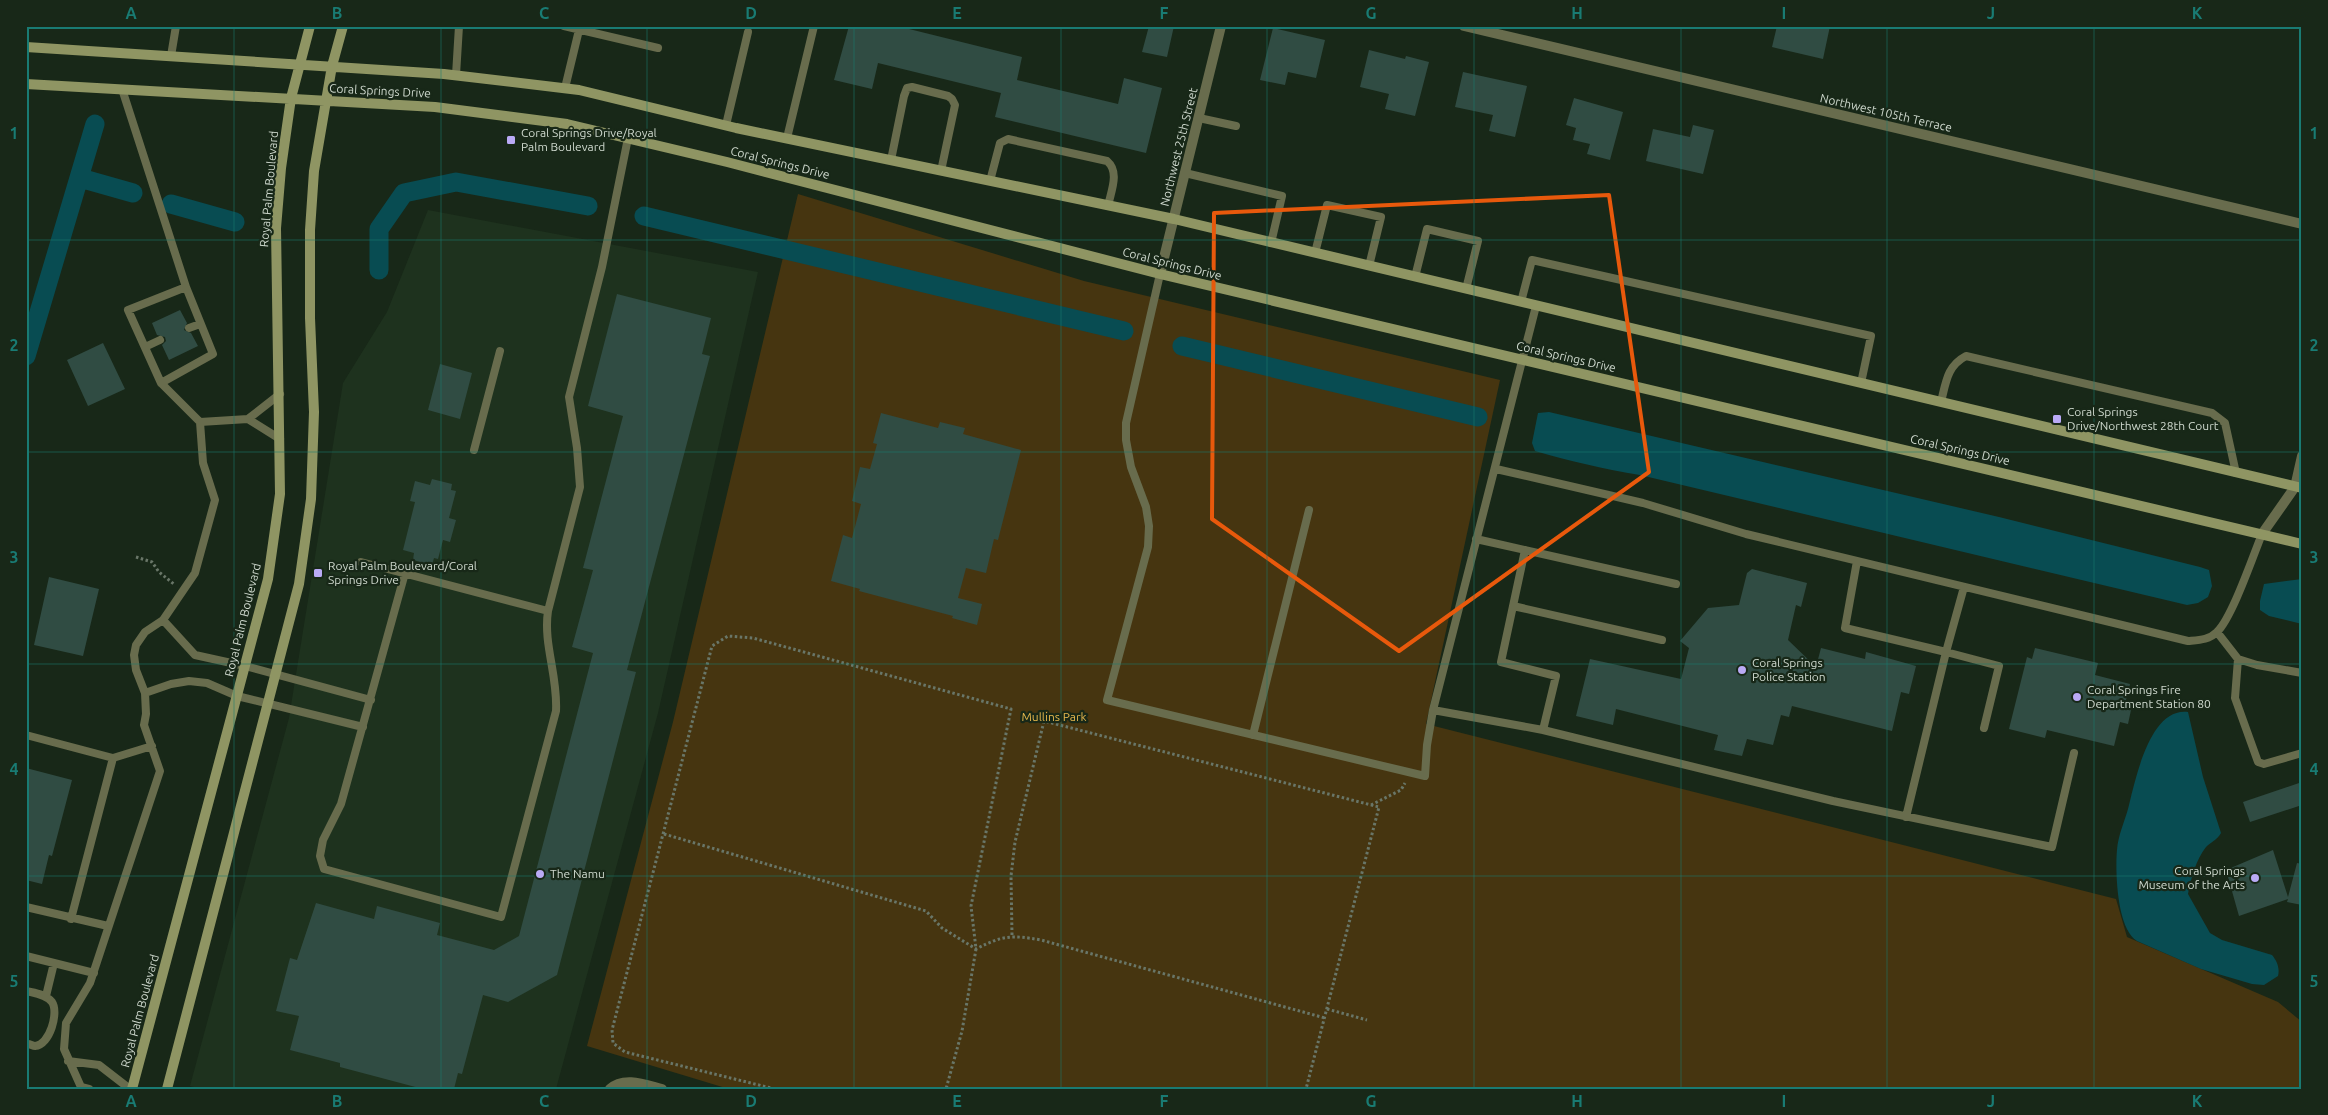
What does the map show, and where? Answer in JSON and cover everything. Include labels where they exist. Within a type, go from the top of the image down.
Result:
[{"type":"main road","name":"Royal Palm Boulevard","points":[[131,1089],[268,579],[280,494],[280,394],[276,228],[281,168],[291,98],[310,26]]},
{"type":"main road","points":[[167,1089],[299,584],[311,499],[314,412],[310,318],[310,230],[314,171],[325,100],[343,26]]},
{"type":"main road","name":"Coral Springs Drive","points":[[26,47],[456,75],[565,88],[726,125],[1174,220],[2298,488]]},
{"type":"main road","name":"Coral Springs Drive","points":[[26,84],[436,107],[567,124],[1160,274],[2302,544]]},
{"type":"street","name":"Northwest 25th Street","points":[[1160,274],[1221,26]]},
{"type":"street","name":"Northwest 105th Terrace","points":[[1464,26],[2302,224]]},
{"type":"street","points":[[2262,534],[2298,488],[2302,456]]},
{"type":"street","points":[[610,1089],[614,1085],[631,1082],[662,1089]]},
{"type":"lane","points":[[170,56],[176,26]]},
{"type":"lane","points":[[456,75],[459,26]]},
{"type":"lane","points":[[564,26],[658,48]]},
{"type":"lane","points":[[787,138],[814,26]]},
{"type":"lane","points":[[565,88],[579,30]]},
{"type":"lane","points":[[726,125],[748,32]]},
{"type":"lane","points":[[891,160],[904,96],[907,88],[912,87],[948,96],[955,105],[941,170]]},
{"type":"lane","points":[[122,89],[186,287],[213,354],[161,383]]},
{"type":"lane","points":[[1199,118],[1236,126]]},
{"type":"lane","points":[[405,573],[341,804],[323,840],[320,856],[324,869],[501,917],[556,711],[558,690],[546,627],[548,611],[580,487],[577,448],[569,397],[602,267],[628,138]]},
{"type":"lane","points":[[990,181],[1000,143],[1008,138],[1107,161],[1112,165],[1114,173],[1108,206]]},
{"type":"lane","points":[[1185,173],[1282,196],[1271,243]]},
{"type":"lane","points":[[1315,253],[1327,205],[1381,217],[1369,266]]},
{"type":"lane","points":[[1415,277],[1427,229],[1478,241],[1466,289]]},
{"type":"lane","points":[[1521,302],[1532,260],[1871,336],[1861,383]]},
{"type":"lane","points":[[1160,274],[1126,423],[1126,440],[1131,467],[1146,507],[1149,526],[1148,547],[1107,700],[1425,776],[1427,745],[1433,710],[1476,539],[1496,469],[1536,306]]},
{"type":"lane","points":[[89,1089],[80,1087],[68,1062],[64,1049],[66,1023],[94,972],[160,771],[144,725],[146,714],[145,693],[136,670],[136,645],[145,632],[163,620],[196,574],[215,500],[203,463],[200,422],[161,383],[128,310],[186,287]]},
{"type":"lane","points":[[189,328],[200,324]]},
{"type":"lane","points":[[145,347],[160,340]]},
{"type":"lane","points":[[474,450],[500,352]]},
{"type":"lane","points":[[1941,402],[1949,371],[1956,361],[1966,356],[2212,412],[2225,423],[2236,473]]},
{"type":"lane","points":[[200,422],[248,419],[280,394]]},
{"type":"lane","points":[[248,419],[280,440]]},
{"type":"lane","points":[[1496,469],[1643,503],[1746,534],[2188,641],[2204,640],[2217,632],[2229,614],[2262,534]]},
{"type":"lane","points":[[1253,735],[1309,510]]},
{"type":"lane","points":[[1476,539],[1676,584]]},
{"type":"lane","points":[[1525,550],[1501,662],[1556,676],[1543,730]]},
{"type":"lane","points":[[1858,561],[1845,628],[1999,666],[1984,728]]},
{"type":"lane","points":[[361,562],[548,611]]},
{"type":"lane","points":[[1906,817],[1946,652],[1964,587]]},
{"type":"lane","points":[[1513,606],[1662,640]]},
{"type":"lane","points":[[163,620],[195,655],[245,666],[371,700]]},
{"type":"lane","points":[[2217,632],[2238,659],[2257,665],[2302,673]]},
{"type":"lane","points":[[2238,659],[2235,698],[2258,762],[2264,764],[2302,753]]},
{"type":"lane","points":[[145,693],[171,684],[189,681],[207,683],[237,696],[363,727]]},
{"type":"lane","points":[[1433,710],[1543,730],[1833,801],[2052,847],[2074,754]]},
{"type":"lane","points":[[26,735],[113,758],[152,746]]},
{"type":"lane","points":[[71,919],[113,758]]},
{"type":"lane","points":[[26,907],[71,919],[108,926]]},
{"type":"lane","points":[[26,956],[94,972]]},
{"type":"lane","points":[[46,996],[54,963]]},
{"type":"lane","points":[[26,991],[46,996],[52,1002],[54,1011],[47,1036],[42,1043],[36,1046],[28,1044]]},
{"type":"lane","points":[[68,1062],[98,1065],[131,1089]]},
{"type":"path","points":[[136,557],[152,562],[159,572],[175,585]]},
{"type":"path","points":[[775,1089],[625,1052],[613,1043],[612,1030],[712,646],[728,636],[752,638],[1011,709],[971,906],[976,949],[962,1031],[946,1089]]},
{"type":"path","points":[[1012,935],[1011,876],[1015,842],[1044,720],[1379,807],[1306,1089]]},
{"type":"path","points":[[1370,805],[1401,790],[1406,783]]},
{"type":"path","points":[[664,834],[926,911],[942,928],[976,949]]},
{"type":"path","points":[[976,949],[991,941],[1012,935],[1041,940],[1325,1018]]},
{"type":"path","points":[[1327,1009],[1367,1020]]},
{"type":"highlighted area","points":[[1609,195],[1649,472],[1399,651],[1212,519],[1214,213]]},
{"type":"shaded area","points":[[428,210],[758,272],[658,713],[556,1089],[202,1089],[190,1086],[289,718],[343,383],[387,312]]},
{"type":"green space","name":"Mullins Park","points":[[798,194],[1084,281],[1500,380],[1426,724],[2116,899],[2127,937],[2278,1002],[2302,1022],[2302,1089],[729,1089],[587,1046],[673,722]]},
{"type":"water","points":[[1549,412],[1999,517],[2200,567],[2209,570],[2212,586],[2208,597],[2198,603],[2187,605],[1640,475],[1561,458],[1535,451],[1532,443],[1538,413]]},
{"type":"water","points":[[2302,579],[2302,624],[2269,616],[2260,610],[2264,584]]},
{"type":"water","points":[[2188,712],[2203,777],[2221,833],[2206,847],[2199,858],[2188,894],[2210,933],[2222,940],[2272,955],[2278,965],[2278,976],[2264,985],[2252,984],[2201,969],[2137,941],[2130,935],[2121,913],[2116,860],[2120,835],[2140,765],[2154,733],[2163,721],[2175,714]]},
{"type":"building","points":[[849,26],[897,26],[1022,57],[1017,80],[1118,104],[1124,78],[1162,88],[1146,153],[995,117],[1001,93],[878,63],[872,89],[834,80]]},
{"type":"building","points":[[1149,26],[1174,26],[1167,57],[1142,52]]},
{"type":"building","points":[[1777,26],[1830,26],[1823,59],[1772,47]]},
{"type":"building","points":[[1273,28],[1325,40],[1316,78],[1288,72],[1285,85],[1260,80]]},
{"type":"building","points":[[1369,50],[1405,59],[1406,56],[1429,62],[1415,116],[1385,109],[1389,94],[1360,87]]},
{"type":"building","points":[[1463,72],[1527,86],[1515,137],[1489,131],[1493,115],[1455,107]]},
{"type":"building","points":[[1574,98],[1623,112],[1610,160],[1587,154],[1590,144],[1573,140],[1576,128],[1566,125]]},
{"type":"building","points":[[1693,125],[1714,130],[1703,174],[1646,161],[1653,129],[1690,137]]},
{"type":"building","points":[[617,294],[711,318],[702,354],[710,356],[627,670],[636,672],[557,975],[508,1002],[483,995],[462,1074],[458,1073],[454,1089],[423,1089],[340,1067],[340,1063],[290,1050],[299,1016],[276,1011],[290,958],[297,960],[316,903],[374,919],[377,906],[440,923],[437,935],[494,950],[519,936],[593,653],[572,647],[593,570],[583,568],[623,416],[588,406]]},
{"type":"building","points":[[180,310],[187,323],[184,330],[191,333],[198,346],[169,360],[162,345],[166,341],[165,337],[157,335],[152,323]]},
{"type":"building","points":[[103,343],[125,389],[88,406],[67,360]]},
{"type":"building","points":[[440,364],[472,373],[460,419],[428,410]]},
{"type":"building","points":[[881,413],[938,428],[940,422],[965,428],[963,434],[1021,450],[998,540],[994,539],[986,573],[966,568],[958,598],[982,604],[977,625],[952,618],[953,616],[859,591],[860,589],[831,581],[843,535],[852,538],[861,504],[852,501],[860,467],[870,469],[877,444],[873,443]]},
{"type":"building","points":[[432,479],[452,484],[451,490],[456,491],[449,518],[456,520],[450,542],[443,540],[438,559],[434,558],[432,565],[413,560],[414,553],[403,550],[415,502],[410,501],[415,481],[430,485]]},
{"type":"building","name":"Coral Springs Police Station","points":[[1752,569],[1807,583],[1801,607],[1796,605],[1788,640],[1816,667],[1821,648],[1865,659],[1866,652],[1916,666],[1909,694],[1901,692],[1892,731],[1792,706],[1789,717],[1781,715],[1773,745],[1747,739],[1742,756],[1714,750],[1718,735],[1616,709],[1613,725],[1576,716],[1590,659],[1681,679],[1689,648],[1680,641],[1708,608],[1739,605],[1747,573]]},
{"type":"building","points":[[49,577],[99,589],[83,656],[34,645]]},
{"type":"building","points":[[2035,648],[2098,663],[2095,675],[2130,684],[2124,708],[2131,710],[2128,724],[2120,722],[2114,746],[2047,730],[2045,738],[2009,729],[2027,657],[2032,659]]},
{"type":"building","points":[[26,768],[72,780],[52,856],[49,855],[42,884],[26,880]]},
{"type":"building","points":[[2302,782],[2302,805],[2250,822],[2243,802]]},
{"type":"building","name":"Coral Springs Museum of the Arts","points":[[2273,850],[2288,897],[2297,863],[2302,864],[2302,905],[2287,902],[2288,899],[2239,916],[2226,870]]},
{"type":"waterway","points":[[26,356],[95,124]]},
{"type":"waterway","points":[[80,178],[133,193]]},
{"type":"waterway","points":[[379,270],[379,229],[404,193],[456,182],[588,206]]},
{"type":"waterway","points":[[171,204],[235,222]]},
{"type":"waterway","points":[[644,216],[1124,331]]},
{"type":"waterway","points":[[1182,346],[1478,417]]},
{"type":"place","name":"Coral Springs Drive/Royal Palm Boulevard","points":[[511,140]]},
{"type":"place","name":"Coral Springs Drive/Northwest 28th Court","points":[[2057,419]]},
{"type":"place","name":"Royal Palm Boulevard/Coral Springs Drive","points":[[318,573]]},
{"type":"place","name":"Coral Springs Police Station","points":[[1742,670]]},
{"type":"place","name":"Coral Springs Fire Department Station 80","points":[[2077,697]]},
{"type":"place","name":"The Namu","points":[[540,874]]},
{"type":"place","name":"Coral Springs Museum of the Arts","points":[[2255,878]]}]
